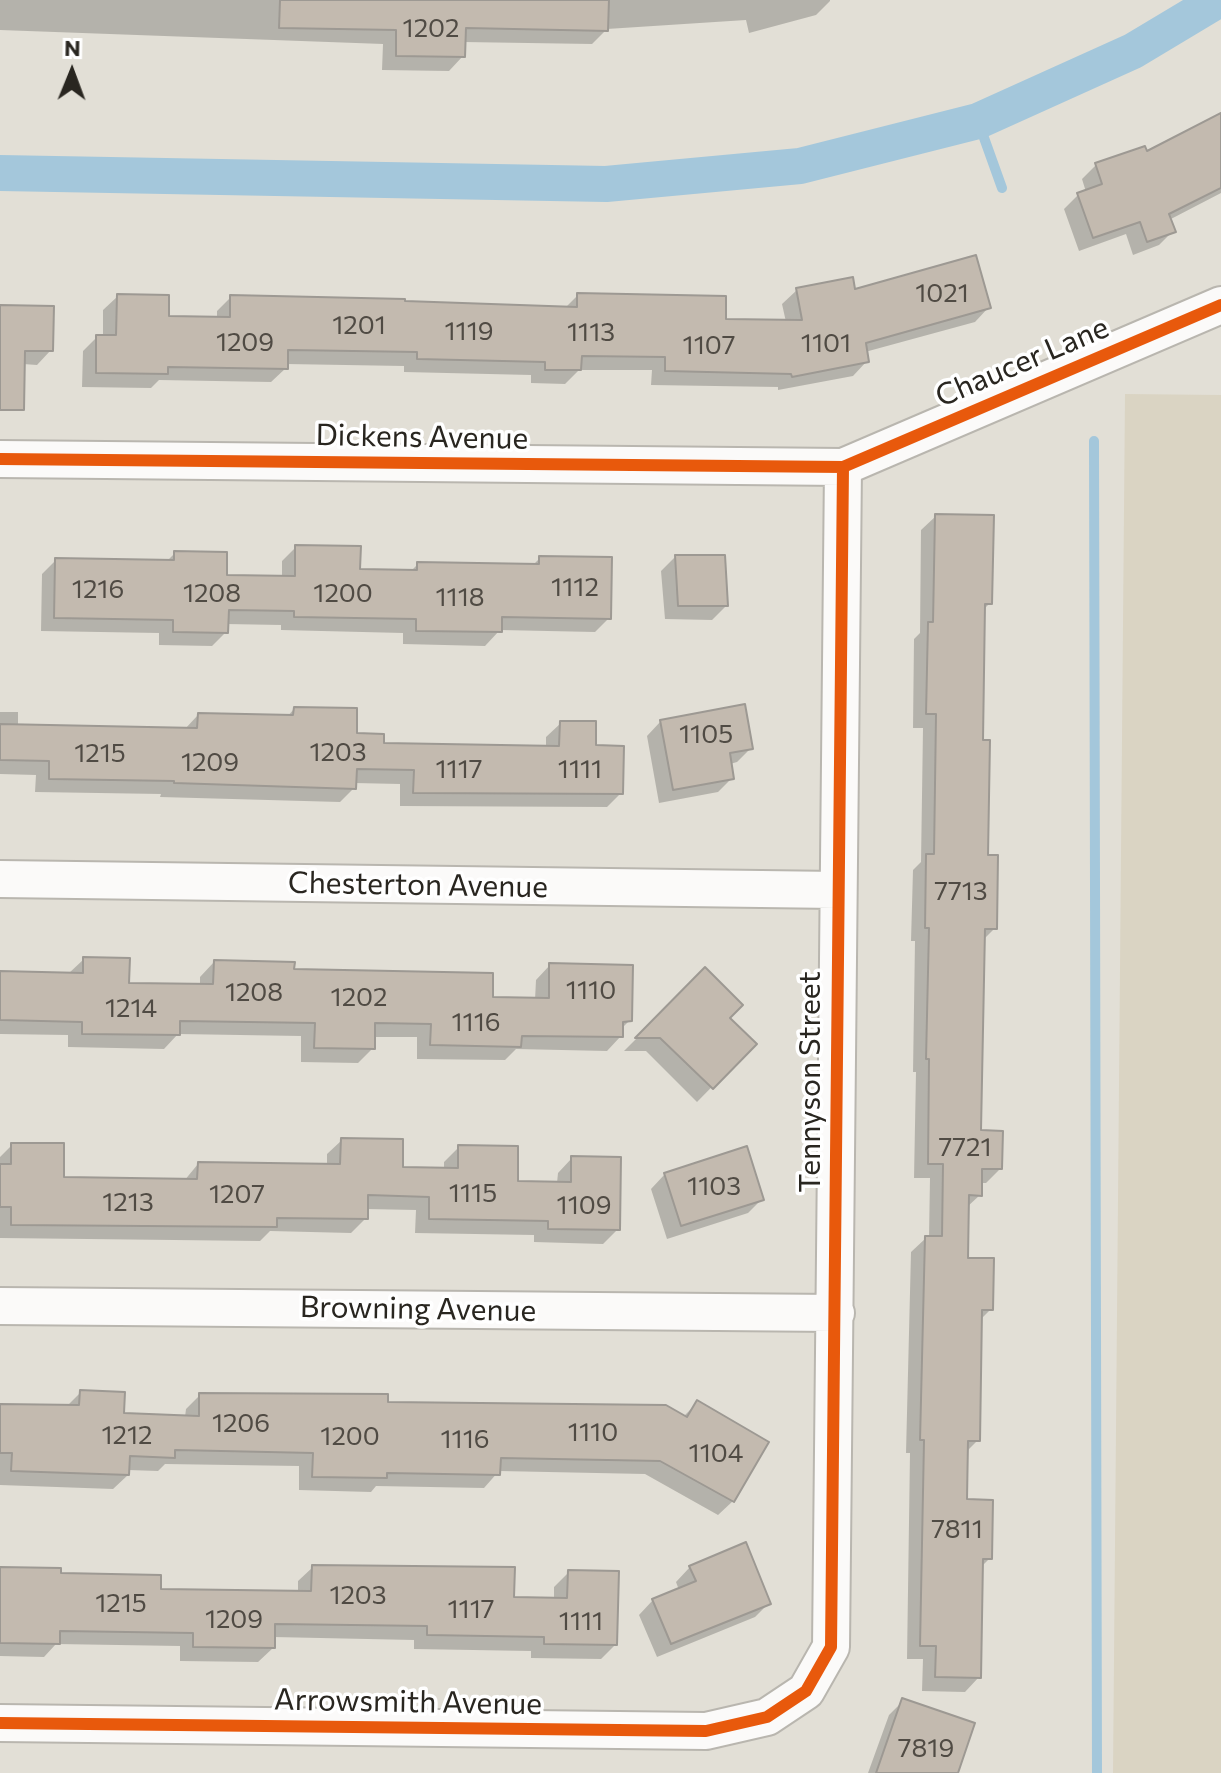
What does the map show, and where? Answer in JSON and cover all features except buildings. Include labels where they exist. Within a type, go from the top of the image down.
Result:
[{"type":"street","name":"Chaucer Lane","points":[[843,467],[1221,305]]},
{"type":"street","name":"Dickens Avenue","points":[[0,459],[843,467]]},
{"type":"street","name":"Tennyson Street","points":[[806,1691],[831,1647],[843,467]]},
{"type":"street","name":"Chesterton Avenue","points":[[0,879],[837,890]]},
{"type":"street","name":"Browning Avenue","points":[[0,1306],[836,1313]]},
{"type":"street","name":"Arrowsmith Avenue","points":[[0,1723],[706,1731],[767,1717],[806,1691]]},
{"type":"shaded area","points":[[1125,394],[1221,395],[1221,1773],[1113,1773]]},
{"type":"waterway","points":[[0,173],[606,184],[800,166],[978,121],[1133,51],[1218,0]]},
{"type":"waterway","points":[[978,121],[1002,188]]},
{"type":"waterway","points":[[1094,441],[1097,1773]]},
{"type":"cycle path","points":[[0,459],[843,467],[1221,305]]},
{"type":"cycle path","points":[[0,1723],[706,1731],[767,1717],[806,1691],[831,1647],[843,467]]}]
